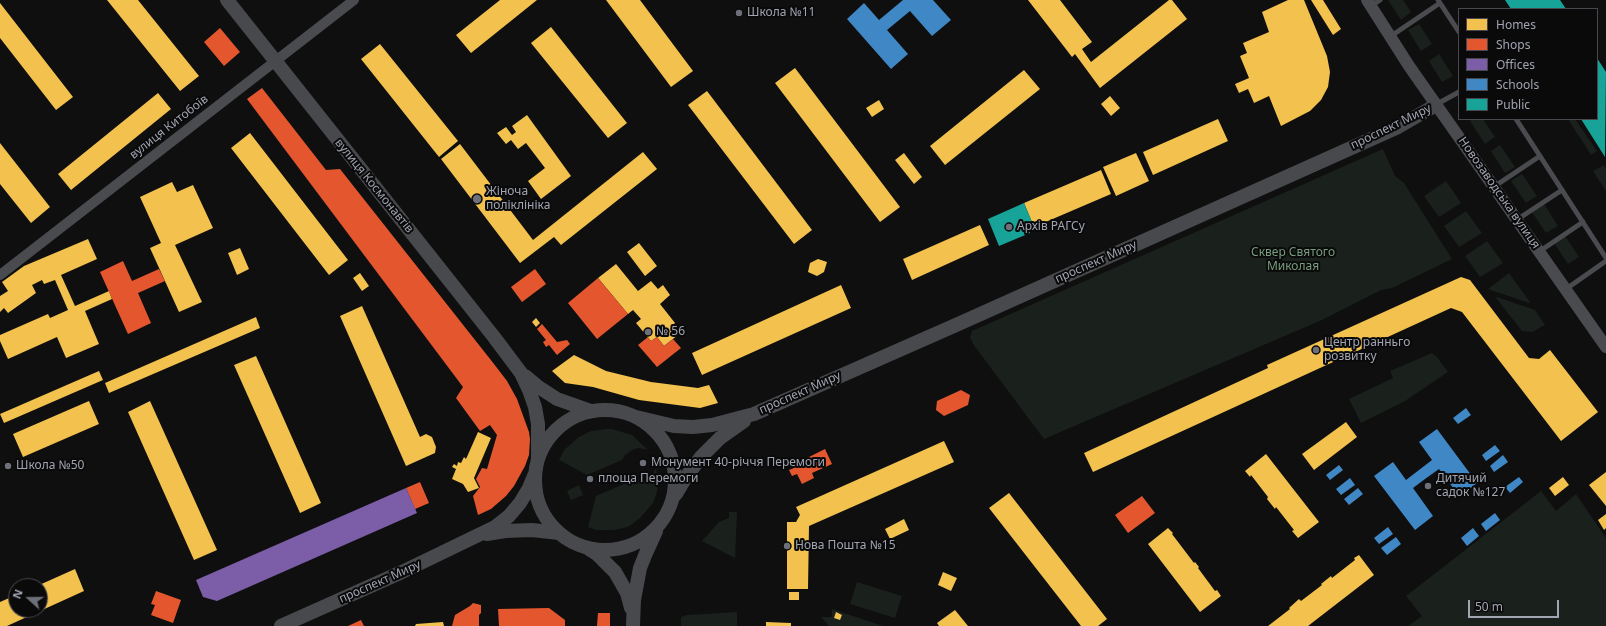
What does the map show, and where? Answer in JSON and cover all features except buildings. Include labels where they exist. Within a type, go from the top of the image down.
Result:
[{"type":"main road","name":"вулиця Космонавтів","points":[[227,0],[489,330],[521,373],[535,407],[538,430],[537,465]]},
{"type":"main road","name":"проспект Миру","points":[[636,417],[674,426],[693,427],[712,425],[754,414],[950,328],[1398,127],[1436,105]]},
{"type":"main road","name":"вулиця Космонавтів","points":[[521,373],[557,399],[591,412]]},
{"type":"main road","points":[[614,410],[636,417],[656,431],[669,452],[675,470],[675,485],[672,500],[640,568],[636,589],[633,621],[627,593],[615,572],[598,554],[575,544],[558,533],[547,520],[540,505],[536,488],[537,465],[545,444],[555,431],[575,417],[591,412],[614,410]]},
{"type":"main road","name":"проспект Миру","points":[[672,500],[686,477],[701,457],[720,438],[754,414]]},
{"type":"main road","name":"проспект Миру","points":[[281,626],[402,572],[495,528],[509,516],[520,503],[529,488],[537,465]]},
{"type":"main road","points":[[587,548],[607,550],[627,547],[646,537],[660,523]]},
{"type":"main road","name":"проспект Миру","points":[[479,536],[505,531],[532,530],[558,533]]},
{"type":"street","name":"вулиця Китобоїв","points":[[0,275],[354,0]]},
{"type":"street","name":"Новозаводська вулиця","points":[[1372,2],[1390,36],[1436,105],[1518,219],[1606,347]]},
{"type":"lane","points":[[1390,36],[1439,2],[1458,30]]},
{"type":"lane","points":[[1436,105],[1458,93]]},
{"type":"lane","points":[[1517,120],[1606,259],[1566,289]]},
{"type":"lane","points":[[1494,186],[1540,156]]},
{"type":"lane","points":[[1518,219],[1562,190]]},
{"type":"lane","points":[[1540,251],[1583,222]]},
{"type":"green space","points":[[1388,0],[1403,0],[1411,12],[1401,20]]},
{"type":"green space","points":[[1419,24],[1432,44],[1421,51],[1408,30]]},
{"type":"green space","points":[[1439,54],[1453,76],[1442,82],[1429,61]]},
{"type":"green space","points":[[1484,120],[1495,137],[1485,144],[1470,121]]},
{"type":"green space","points":[[1569,120],[1576,120],[1597,151],[1591,155]]},
{"type":"green space","points":[[1500,145],[1515,167],[1505,173],[1491,151]]},
{"type":"green space","name":"Сквер Святого Миколая","points":[[1383,149],[1395,176],[1404,183],[1452,259],[1392,288],[1381,290],[1322,320],[1044,439],[973,344],[970,337],[972,331]]},
{"type":"green space","points":[[1604,165],[1606,169],[1606,191],[1593,171]]},
{"type":"green space","points":[[1522,174],[1537,196],[1526,203],[1511,181]]},
{"type":"green space","points":[[1446,181],[1461,203],[1439,217],[1424,196]]},
{"type":"green space","points":[[1544,204],[1558,226],[1546,233],[1532,212]]},
{"type":"green space","points":[[1466,211],[1482,233],[1459,247],[1444,226]]},
{"type":"green space","points":[[1565,236],[1579,257],[1568,264],[1554,243]]},
{"type":"green space","points":[[1487,241],[1503,263],[1480,277],[1465,256]]},
{"type":"green space","points":[[1509,273],[1530,302],[1529,303],[1488,289]]},
{"type":"green space","points":[[1497,297],[1535,310],[1545,325],[1532,332],[1522,331],[1496,298]]},
{"type":"green space","points":[[1432,353],[1437,357],[1448,372],[1405,401],[1361,423],[1349,399],[1393,378],[1390,371]]},
{"type":"green space","points":[[612,429],[632,435],[648,450],[639,448],[634,449],[625,455],[622,460],[587,475],[559,460],[565,449],[579,437],[591,431]]},
{"type":"green space","points":[[656,468],[658,484],[657,492],[653,503],[640,518],[628,527],[614,530],[596,530],[588,527],[596,496],[631,481],[644,482],[651,477]]},
{"type":"green space","points":[[579,485],[583,495],[571,500],[567,491]]},
{"type":"green space","points":[[1541,491],[1556,511],[1576,494],[1606,538],[1606,626],[1408,626],[1422,616],[1406,596]]},
{"type":"green space","points":[[729,512],[737,512],[735,558],[702,541],[719,522],[729,518]]},
{"type":"green space","points":[[857,582],[902,596],[895,618],[850,604]]},
{"type":"green space","points":[[832,609],[883,626],[829,626],[821,617],[832,617]]},
{"type":"green space","points":[[737,612],[737,626],[681,626],[681,617],[687,615]]},
{"type":"place","name":"Школа №11","points":[[739,13]]},
{"type":"place","name":"Жіноча поліклініка","points":[[477,199]]},
{"type":"place","name":"Архів РАГСу","points":[[1009,227]]},
{"type":"place","name":"№ 56","points":[[648,332]]},
{"type":"place","name":"Центр ранньго розвитку","points":[[1316,350]]},
{"type":"place","name":"Монумент 40-річчя Перемоги","points":[[643,463]]},
{"type":"place","name":"Школа №50","points":[[8,466]]},
{"type":"place","name":"площа Перемоги","points":[[590,479]]},
{"type":"place","name":"Дитячий садок №127","points":[[1428,486]]},
{"type":"place","name":"Нова Пошта №15","points":[[787,546]]}]
